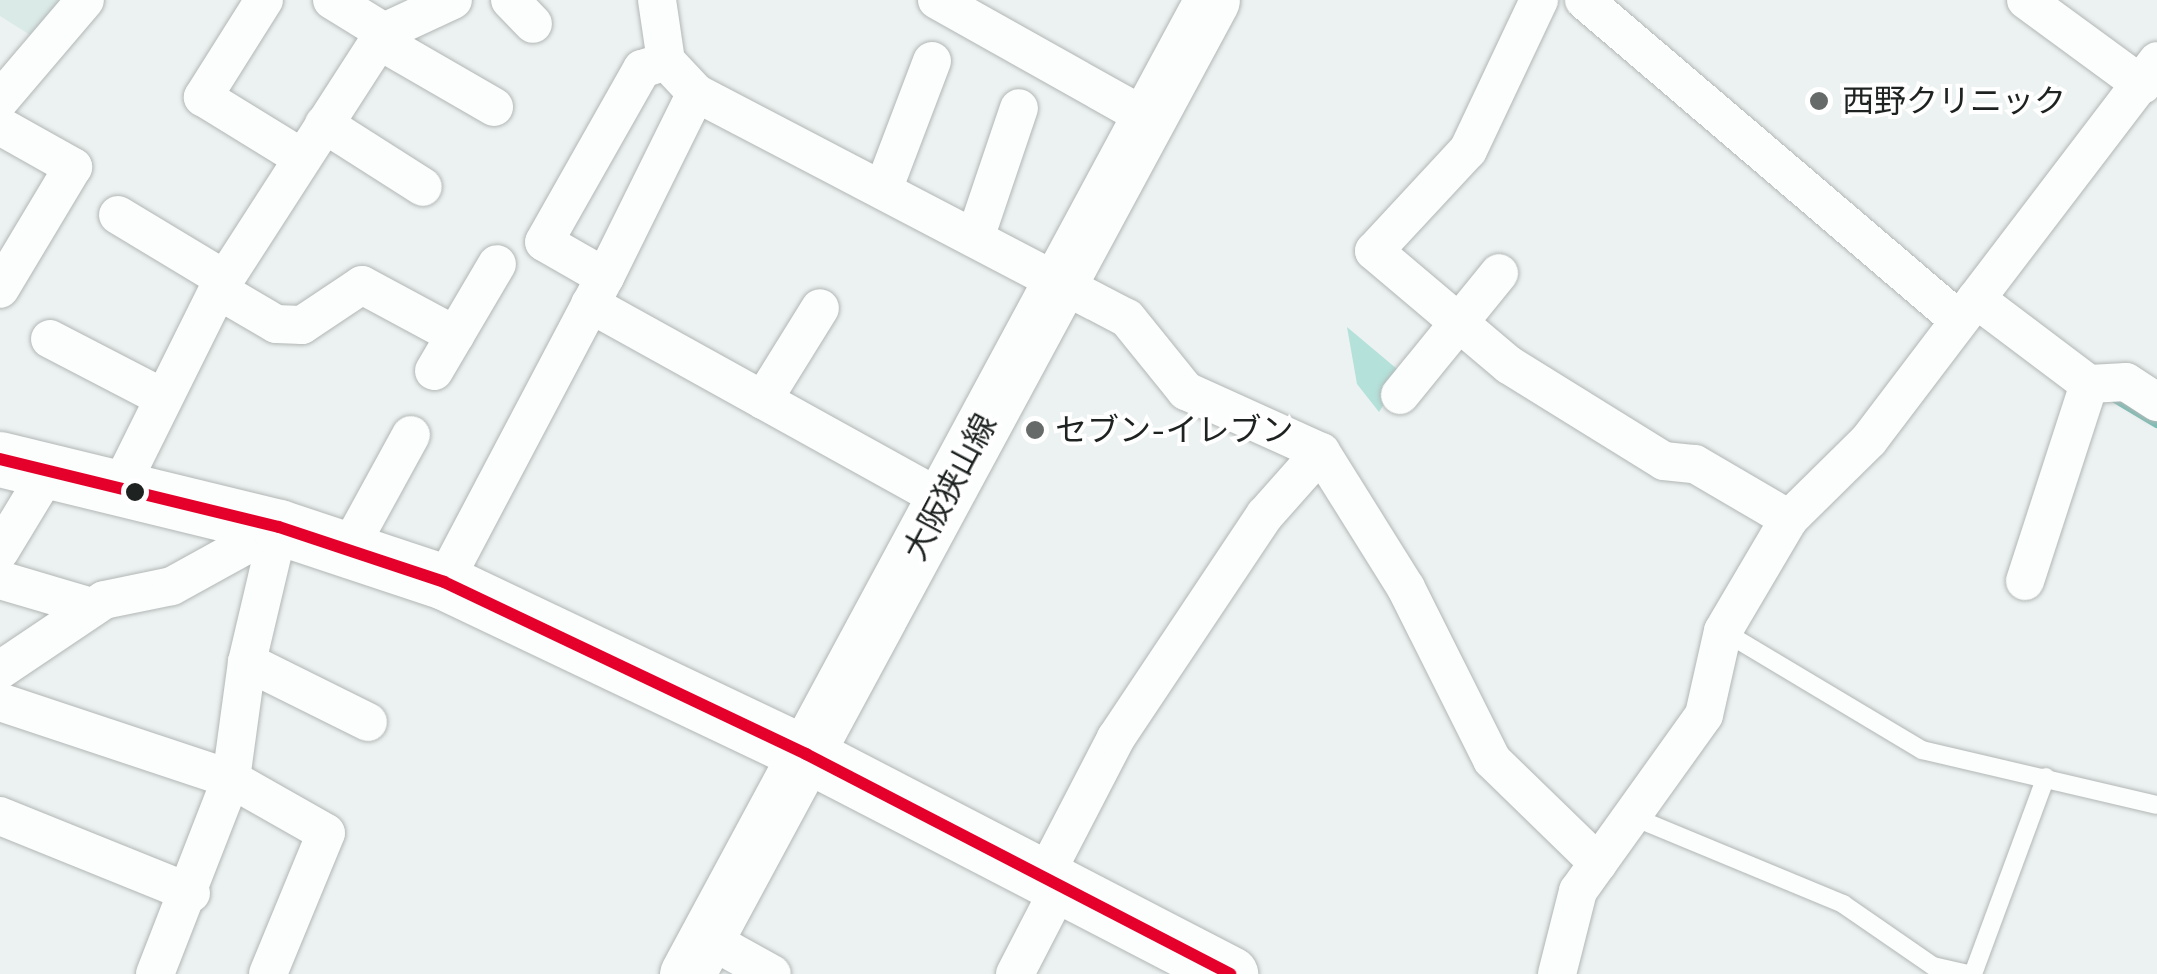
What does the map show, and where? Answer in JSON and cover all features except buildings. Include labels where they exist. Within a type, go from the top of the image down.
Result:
[{"type":"main road","name":"大阪狭山線","points":[[697,956],[1148,119],[1206,2]]},
{"type":"main road","points":[[25,464],[279,526],[444,582],[806,754],[1230,974]]},
{"type":"street","points":[[0,100],[85,0]]},
{"type":"street","points":[[264,0],[203,97],[302,158]]},
{"type":"street","points":[[332,0],[494,108]]},
{"type":"street","points":[[121,485],[160,396],[221,284],[381,36],[453,0]]},
{"type":"street","points":[[658,0],[666,62],[696,92],[1127,318],[1186,391],[1321,452],[1406,588],[1492,760],[1598,863]]},
{"type":"street","points":[[937,0],[1148,119]]},
{"type":"street","points":[[1539,0],[1468,150],[1374,251],[1509,365],[1664,461],[1695,464],[1789,518]]},
{"type":"street","points":[[1584,0],[1967,310],[2089,384],[2126,382],[2157,402]]},
{"type":"street","points":[[1557,974],[1578,891],[1704,715],[1723,631],[1789,518],[1869,440],[2149,73],[2026,0]]},
{"type":"street","points":[[884,190],[932,61]]},
{"type":"street","points":[[666,62],[642,69],[544,242],[597,290],[764,400],[944,500]]},
{"type":"street","points":[[444,582],[696,92]]},
{"type":"street","points":[[975,238],[1019,108]]},
{"type":"street","points":[[324,124],[423,187]]},
{"type":"street","points":[[0,126],[74,167],[0,289]]},
{"type":"street","points":[[118,215],[276,324],[302,325],[362,286],[455,335]]},
{"type":"street","points":[[434,371],[498,264]]},
{"type":"street","points":[[1400,395],[1500,272]]},
{"type":"street","points":[[764,400],[820,308]]},
{"type":"street","points":[[50,339],[160,396]]},
{"type":"street","points":[[2025,580],[2089,384]]},
{"type":"street","points":[[348,550],[411,435]]},
{"type":"street","points":[[1016,974],[1052,881],[1116,738],[1265,515],[1321,452]]},
{"type":"street","points":[[0,551],[25,464]]},
{"type":"street","points":[[0,670],[92,607],[172,586],[279,526]]},
{"type":"street","points":[[155,974],[191,893],[231,779],[247,662],[279,526]]},
{"type":"street","points":[[0,580],[92,607]]},
{"type":"street","points":[[247,662],[368,722]]},
{"type":"street","points":[[0,702],[231,779],[326,832],[268,974]]},
{"type":"street","points":[[0,816],[191,893]]},
{"type":"street","points":[[697,956],[772,974]]},
{"type":"lane","points":[[1723,631],[1922,750],[2157,805]]},
{"type":"lane","points":[[1631,816],[1843,904],[1933,966],[1970,974],[2046,776]]},
{"type":"shaded area","points":[[0,0],[65,0],[35,38],[0,16]]},
{"type":"green space","points":[[1347,327],[1403,374],[1379,412],[1357,384]]},
{"type":"waterway","points":[[2110,395],[2157,423]]},
{"type":"transit line","points":[[0,459],[279,527],[444,582],[806,754],[1230,974]]},
{"type":"place","name":"西野クリニック","points":[[1819,101]]},
{"type":"place","name":"セブン-イレブン","points":[[1035,430]]}]
